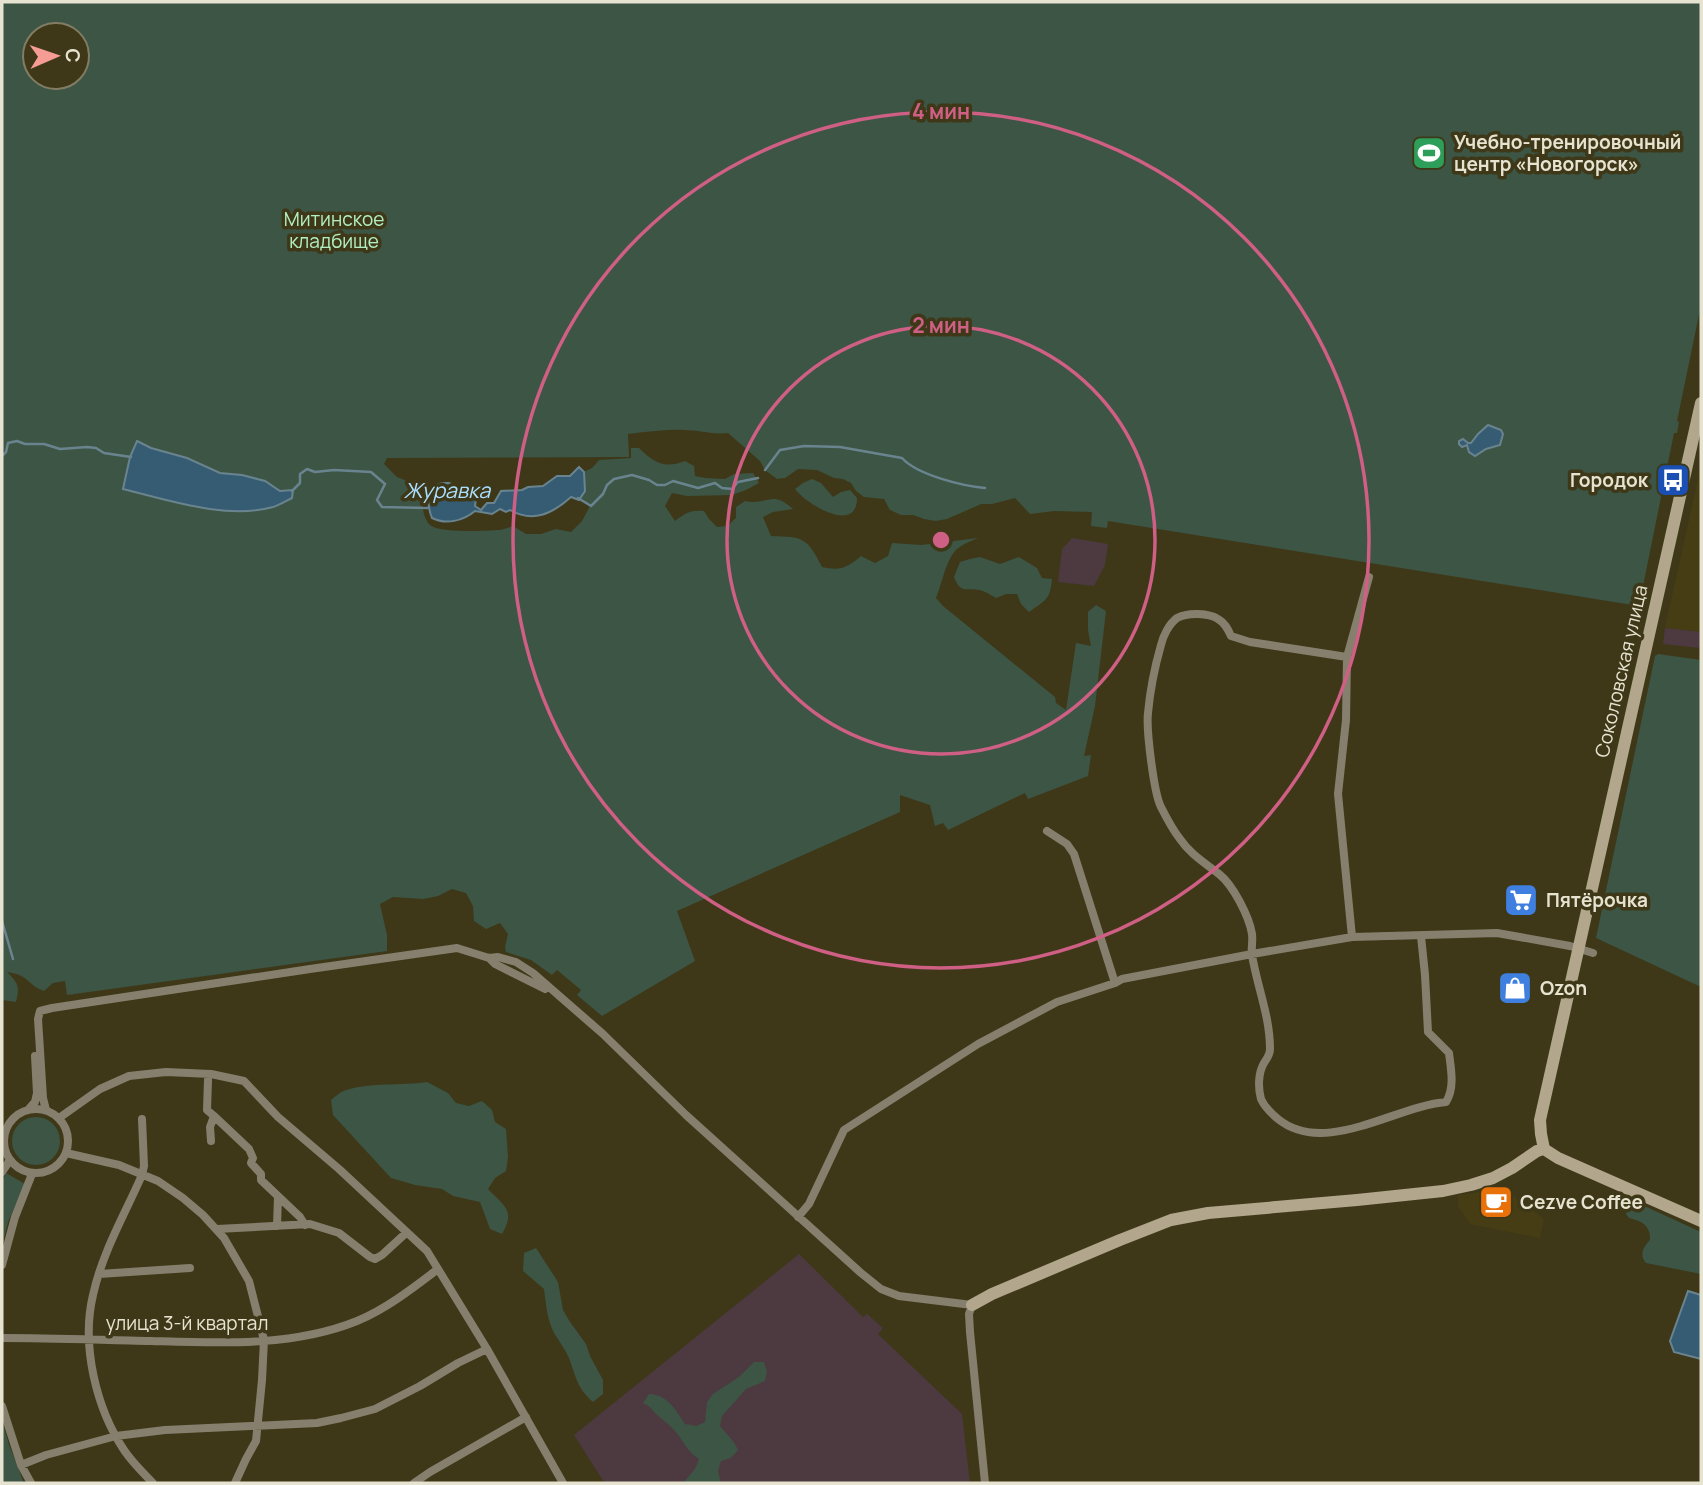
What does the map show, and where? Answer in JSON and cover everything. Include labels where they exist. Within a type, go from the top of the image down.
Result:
[{"type":"street","name":"Соколовская улица","points":[[1544,1149],[1540,1120],[1701,403]]},
{"type":"street","points":[[1352,937],[1338,794],[1346,720],[1347,657],[1369,577]]},
{"type":"street","points":[[1347,657],[1250,642],[1231,636],[1228,628],[1212,616],[1191,614],[1178,618],[1169,626],[1162,641],[1148,720],[1160,806],[1180,839],[1200,861],[1222,876],[1244,907],[1266,1012],[1270,1049],[1259,1076],[1262,1102],[1278,1119],[1294,1128],[1318,1133],[1340,1131],[1415,1108],[1446,1102],[1451,1096],[1449,1053],[1428,1032],[1426,975],[1421,936]]},
{"type":"street","points":[[1047,831],[1074,853],[1115,983]]},
{"type":"street","points":[[798,1217],[809,1204],[844,1130],[978,1044],[1057,1002],[1122,979],[1352,937],[1497,933],[1593,953]]},
{"type":"street","points":[[46,1110],[38,1019],[40,1012],[52,1008],[457,948],[489,958],[495,964],[554,993],[603,1034],[686,1115],[866,1278],[881,1289],[899,1296],[972,1305],[992,1294],[1171,1220],[1208,1213],[1452,1189],[1493,1178],[1544,1149],[1558,1158],[1701,1221]]},
{"type":"street","points":[[27,1111],[36,1102],[37,1093],[35,1007],[52,1008]]},
{"type":"street","points":[[59,1118],[100,1089],[129,1076],[166,1072],[211,1074],[244,1081],[278,1117],[339,1169],[426,1251],[487,1349],[563,1483]]},
{"type":"street","points":[[208,1080],[207,1110],[249,1149],[253,1158],[251,1163],[261,1174],[261,1180],[305,1225]]},
{"type":"street","points":[[34,1109],[46,1110],[59,1118],[66,1128],[69,1139],[66,1153],[62,1162],[49,1172],[27,1173],[14,1166],[10,1160],[3,1143],[5,1132],[9,1123],[19,1114],[34,1109]]},
{"type":"street","points":[[211,1141],[210,1127],[214,1116]]},
{"type":"street","points":[[142,1119],[142,1175],[99,1274],[89,1315],[92,1364],[104,1411],[125,1451],[153,1483]]},
{"type":"street","points":[[66,1153],[118,1165],[158,1181],[184,1198],[217,1229],[233,1251],[248,1281],[264,1340],[256,1441],[235,1483]]},
{"type":"street","points":[[2,1172],[10,1160]]},
{"type":"street","points":[[2,1265],[15,1217],[32,1174]]},
{"type":"street","points":[[277,1226],[278,1197]]},
{"type":"street","points":[[217,1229],[310,1224],[339,1233],[374,1259],[406,1233]]},
{"type":"street","points":[[99,1274],[190,1268]]},
{"type":"street","name":"улица 3-й квартал","points":[[2,1338],[207,1343],[264,1340],[314,1333],[358,1321],[404,1294],[438,1269]]},
{"type":"street","points":[[972,1305],[969,1323],[985,1483]]},
{"type":"street","points":[[21,1465],[46,1455],[116,1436],[165,1430],[317,1423],[341,1418],[376,1409],[487,1349]]},
{"type":"street","points":[[2,1406],[21,1465],[31,1483]]},
{"type":"street","points":[[414,1483],[526,1417]]},
{"type":"shaded area","points":[[1701,466],[1701,632],[1665,628]]},
{"type":"shaded area","points":[[1072,538],[1108,544],[1105,565],[1094,586],[1058,582],[1062,549]]},
{"type":"shaded area","points":[[1665,628],[1701,632],[1701,648],[1663,644]]},
{"type":"shaded area","points":[[1503,1189],[1544,1219],[1540,1238],[1470,1224],[1458,1206],[1458,1195]]},
{"type":"shaded area","points":[[799,1254],[863,1317],[867,1314],[883,1328],[878,1334],[962,1414],[970,1483],[606,1483],[574,1435]]},
{"type":"green space","name":"Митинское кладбище","points":[[2,2],[1701,2],[1701,305],[1677,421],[1677,433],[1674,433],[1639,606],[1108,521],[1107,528],[1091,526],[1092,512],[1054,511],[1030,514],[1015,498],[981,504],[936,521],[901,515],[890,510],[884,499],[864,497],[851,483],[817,470],[798,469],[785,478],[777,479],[728,433],[677,430],[628,434],[629,457],[387,458],[384,464],[397,477],[407,481],[412,491],[423,493],[423,510],[427,522],[442,529],[491,530],[513,526],[526,534],[541,534],[556,529],[571,532],[582,521],[590,506],[579,500],[585,491],[584,472],[599,460],[631,458],[631,448],[639,448],[660,463],[685,461],[694,466],[695,476],[725,479],[734,474],[753,473],[759,483],[732,495],[687,496],[672,493],[665,506],[675,521],[688,513],[704,511],[717,527],[727,526],[736,518],[736,507],[745,501],[779,500],[793,509],[773,512],[763,517],[771,536],[797,538],[808,544],[822,567],[843,568],[861,556],[875,563],[888,556],[892,543],[921,545],[978,538],[953,553],[936,598],[1055,697],[1056,703],[1066,710],[1076,643],[1091,646],[1088,612],[1096,605],[1106,611],[1095,706],[1084,756],[1091,755],[1088,776],[1028,799],[1025,793],[948,830],[943,823],[935,826],[930,805],[900,795],[900,812],[677,911],[695,961],[602,1016],[577,995],[581,990],[557,970],[552,975],[531,960],[506,952],[508,934],[500,923],[486,929],[474,921],[473,906],[466,893],[452,889],[423,899],[393,897],[380,904],[387,935],[387,951],[67,995],[65,981],[53,983],[44,991],[20,975],[7,972],[18,988],[16,1002],[2,1000]],"holes":[[[137,441],[151,448],[187,458],[220,473],[265,481],[280,491],[124,489],[130,457]]]},
{"type":"green space","points":[[812,479],[821,483],[833,497],[850,490],[857,498],[855,509],[849,514],[840,515],[809,502],[795,489]]},
{"type":"green space","points":[[980,557],[1000,564],[1019,557],[1037,568],[1042,578],[1052,579],[1048,596],[1029,612],[1021,604],[1017,594],[996,598],[988,593],[962,588],[954,577],[960,562]]},
{"type":"green space","points":[[1658,654],[1701,660],[1701,987],[1596,938],[1655,656]]},
{"type":"green space","points":[[427,1082],[448,1093],[456,1103],[469,1106],[482,1101],[492,1110],[495,1122],[506,1129],[506,1171],[495,1178],[488,1189],[503,1204],[508,1214],[502,1234],[490,1229],[480,1202],[453,1196],[442,1189],[391,1178],[333,1115],[331,1100],[346,1090]]},
{"type":"green space","points":[[36,1117],[45,1118],[53,1124],[59,1132],[59,1150],[53,1158],[45,1164],[36,1165],[27,1164],[19,1158],[13,1150],[12,1141],[13,1132],[19,1124],[27,1118]]},
{"type":"green space","points":[[6,1173],[25,1184],[8,1222],[2,1246],[2,1181]]},
{"type":"green space","points":[[1632,1205],[1642,1205],[1701,1232],[1701,1274],[1646,1263],[1642,1254],[1650,1240],[1649,1231],[1645,1225],[1626,1214]]},
{"type":"green space","points":[[536,1248],[558,1282],[563,1310],[586,1344],[603,1380],[603,1394],[593,1402],[580,1387],[567,1355],[554,1333],[544,1289],[523,1271],[524,1253]]},
{"type":"green space","points":[[754,1362],[764,1362],[767,1372],[765,1381],[746,1389],[722,1416],[720,1426],[738,1450],[731,1458],[721,1461],[718,1471],[721,1483],[683,1483],[695,1469],[699,1459],[671,1427],[643,1403],[649,1394],[661,1397],[685,1424],[696,1426],[705,1422],[707,1402],[713,1394],[739,1377]]},
{"type":"green space","points":[[2,1420],[9,1445],[24,1483],[2,1483]]},
{"type":"water","points":[[1488,425],[1501,430],[1503,434],[1500,445],[1475,456],[1469,452],[1467,445],[1462,447],[1459,444],[1463,439],[1471,443]]},
{"type":"water","points":[[137,441],[151,448],[187,458],[220,473],[265,481],[280,491],[293,490],[292,498],[273,507],[255,510],[217,510],[123,489],[130,457]]},
{"type":"water","points":[[579,467],[584,472],[585,491],[579,500],[571,497],[542,515],[527,516],[500,509],[492,514],[475,511],[449,521],[432,518],[430,513],[430,498],[436,485],[451,484],[477,491],[475,506],[481,510],[487,503],[494,503],[501,491],[543,486],[557,476],[570,476]]},
{"type":"water","points":[[1688,1291],[1701,1295],[1701,1359],[1674,1352],[1670,1341]]},
{"type":"waterway","name":"Журавка","points":[[2,456],[8,443],[17,441],[60,449],[96,448],[104,453],[131,457]]},
{"type":"waterway","name":"Журавка","points":[[765,470],[780,450],[804,446],[840,447],[902,458],[918,470],[929,474],[985,488]]},
{"type":"waterway","name":"Журавка","points":[[292,491],[300,483],[300,474],[307,469],[315,472],[371,472],[385,484],[377,500],[382,507],[428,508]]},
{"type":"waterway","name":"Журавка","points":[[578,498],[591,506],[614,479],[632,475],[657,485],[673,481],[698,488],[715,483],[722,488],[732,489],[738,482],[758,478]]},
{"type":"waterway","points":[[2,921],[13,959]]},
{"type":"place","name":"Учебно-тренировочный центр «Новогорск»","points":[[1429,153]]},
{"type":"place","name":"Городок","points":[[1673,480]]},
{"type":"place","name":"Пятёрочка","points":[[1521,900]]},
{"type":"place","name":"Ozon","points":[[1515,988]]},
{"type":"place","name":"Cezve Coffee","points":[[1496,1202]]}]
